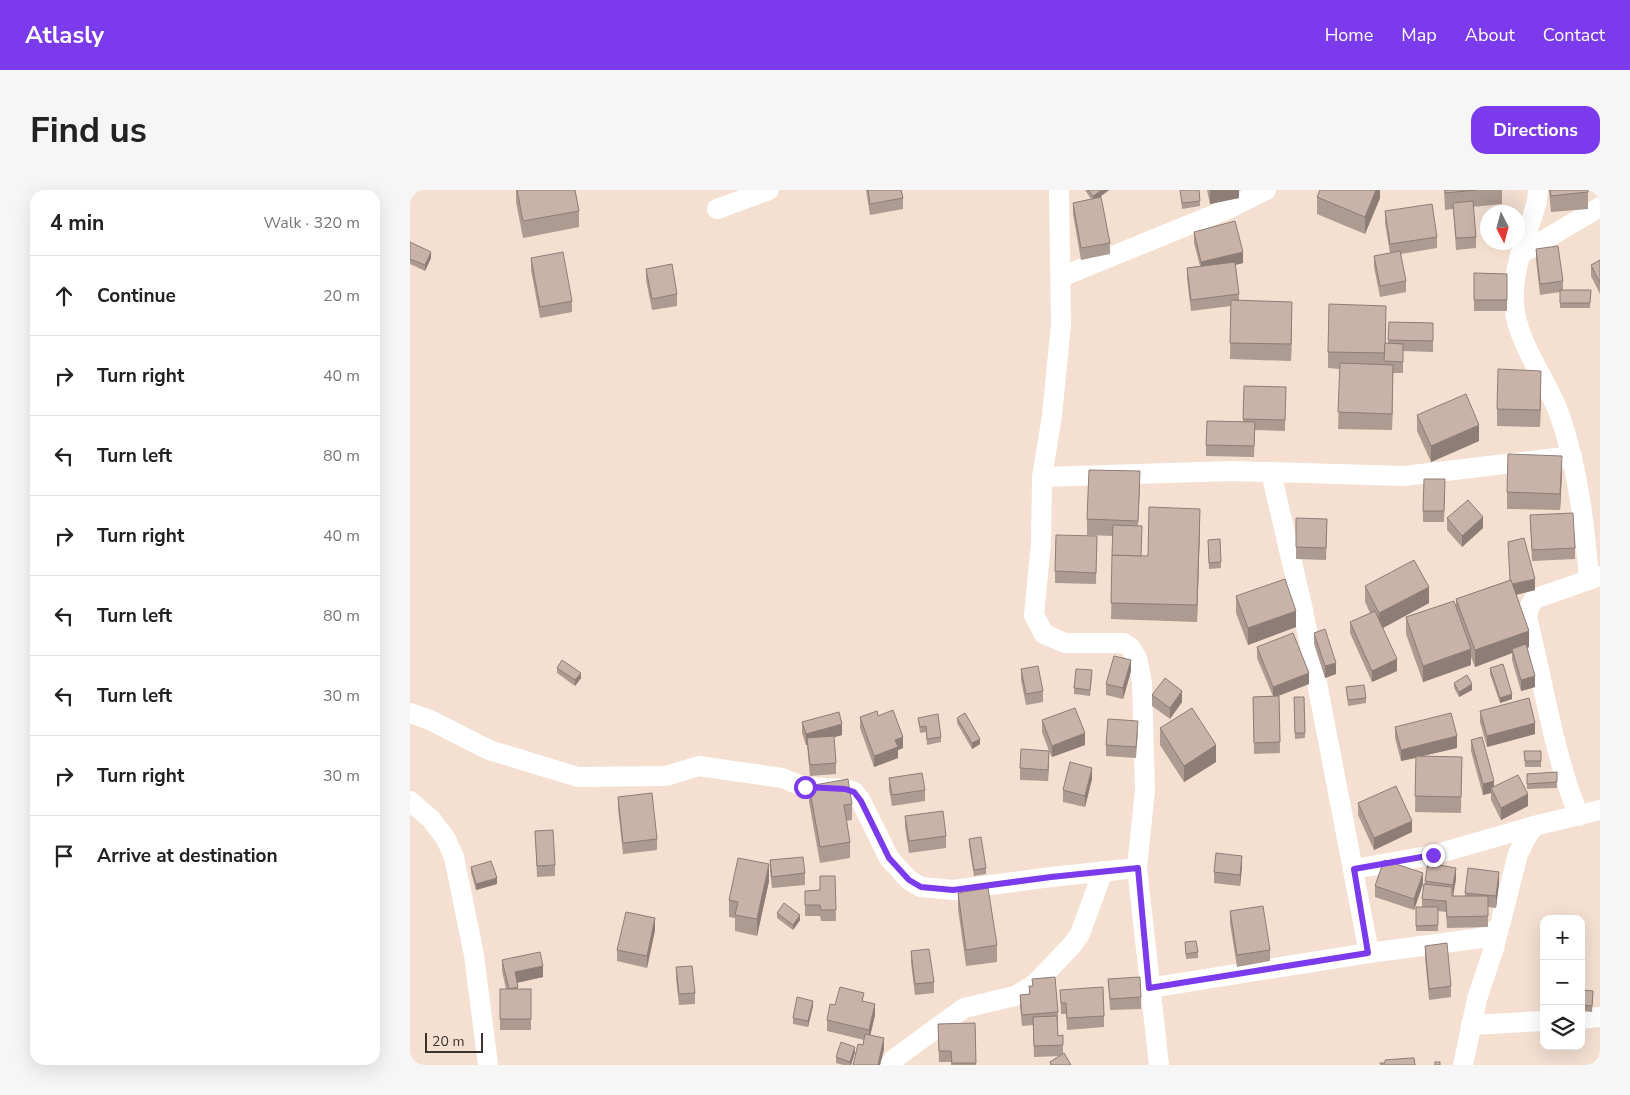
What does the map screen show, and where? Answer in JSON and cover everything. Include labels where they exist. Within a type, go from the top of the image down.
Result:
[{"type":"street","points":[[717,209],[738,195],[769,190]]},
{"type":"street","points":[[1059,190],[1061,324],[1052,416],[1042,477],[1041,544],[1034,615],[1044,634],[1065,643],[1124,643],[1130,647],[1137,658],[1142,682],[1145,790],[1138,868],[1158,1065]]},
{"type":"street","points":[[1061,277],[1228,209],[1266,190]]},
{"type":"street","points":[[1538,190],[1537,202],[1515,282],[1514,304],[1519,328],[1559,414],[1572,456],[1594,578],[1534,599],[1529,608],[1528,618],[1551,726],[1567,788],[1579,816]]},
{"type":"street","points":[[1522,253],[1600,207]]},
{"type":"street","points":[[1042,477],[1232,471],[1404,476],[1572,456]]},
{"type":"street","points":[[1271,473],[1302,605],[1354,869],[1368,953]]},
{"type":"street","points":[[410,713],[430,720],[489,750],[578,778],[666,776],[699,766],[782,778],[805,787],[845,789],[854,792],[861,801],[889,858],[909,880],[921,887],[953,890],[1138,868]]},
{"type":"street","points":[[410,801],[431,819],[446,839],[456,864],[474,955],[488,1065]]},
{"type":"street","points":[[1354,869],[1433,855],[1534,826],[1600,810]]},
{"type":"street","points":[[1463,1065],[1471,1025],[1518,854],[1534,826]]},
{"type":"street","points":[[890,1065],[894,1059],[954,1014],[970,1006],[1016,996],[1035,984],[1080,934],[1103,871]]},
{"type":"street","points":[[1149,988],[1368,953],[1481,938],[1499,928]]},
{"type":"street","points":[[1585,1018],[1600,1017]]},
{"type":"street","points":[[1471,1025],[1540,1021]]},
{"type":"building","points":[[517,190],[575,190],[579,211],[523,221]]},
{"type":"building","points":[[868,190],[901,190],[903,198],[870,204]]},
{"type":"building","points":[[1088,190],[1102,190],[1093,196]]},
{"type":"building","points":[[1180,190],[1199,190],[1200,201],[1182,203]]},
{"type":"building","points":[[1320,190],[1376,190],[1365,217],[1317,197]]},
{"type":"building","points":[[1445,190],[1476,190],[1445,193]]},
{"type":"building","points":[[1550,190],[1588,190],[1588,192],[1551,196]]},
{"type":"building","points":[[1101,197],[1110,243],[1081,248],[1073,203]]},
{"type":"building","points":[[1473,201],[1476,237],[1456,238],[1453,203]]},
{"type":"building","points":[[1432,204],[1437,237],[1390,244],[1385,211]]},
{"type":"building","points":[[1235,221],[1243,252],[1201,262],[1194,232]]},
{"type":"building","points":[[410,242],[431,252],[425,265],[410,259]]},
{"type":"building","points":[[1558,246],[1563,281],[1540,284],[1536,249]]},
{"type":"building","points":[[1400,251],[1406,281],[1380,286],[1374,256]]},
{"type":"building","points":[[563,252],[572,301],[540,307],[531,258]]},
{"type":"building","points":[[1600,260],[1600,283],[1591,265]]},
{"type":"building","points":[[1235,262],[1239,294],[1191,300],[1187,268]]},
{"type":"building","points":[[672,264],[677,294],[652,299],[646,269]]},
{"type":"building","points":[[1474,273],[1507,274],[1507,300],[1474,300]]},
{"type":"building","points":[[1560,290],[1591,290],[1590,303],[1560,303]]},
{"type":"building","points":[[1231,300],[1292,302],[1291,344],[1230,343]]},
{"type":"building","points":[[1329,304],[1386,306],[1385,353],[1328,352]]},
{"type":"building","points":[[1389,322],[1433,323],[1433,341],[1388,340]]},
{"type":"building","points":[[1385,343],[1403,344],[1403,362],[1384,361]]},
{"type":"building","points":[[1340,363],[1393,365],[1392,414],[1338,412]]},
{"type":"building","points":[[1498,369],[1541,371],[1540,410],[1497,409]]},
{"type":"building","points":[[1244,386],[1286,387],[1285,420],[1243,419]]},
{"type":"building","points":[[1466,394],[1479,425],[1431,446],[1417,415]]},
{"type":"building","points":[[1207,421],[1255,422],[1254,446],[1206,445]]},
{"type":"building","points":[[1508,454],[1562,456],[1560,494],[1507,492]]},
{"type":"building","points":[[1089,470],[1140,471],[1138,521],[1087,519]]},
{"type":"building","points":[[1424,479],[1445,479],[1444,511],[1423,511]]},
{"type":"building","points":[[1468,500],[1483,517],[1462,536],[1447,518]]},
{"type":"building","points":[[1149,507],[1200,509],[1197,605],[1111,603],[1112,555],[1148,556]]},
{"type":"building","points":[[1573,513],[1575,548],[1532,550],[1530,515]]},
{"type":"building","points":[[1296,518],[1327,519],[1326,548],[1296,547]]},
{"type":"building","points":[[1113,525],[1142,526],[1141,556],[1112,555]]},
{"type":"building","points":[[1056,535],[1097,536],[1096,573],[1055,571]]},
{"type":"building","points":[[1524,538],[1535,579],[1513,584],[1510,580],[1508,542]]},
{"type":"building","points":[[1220,539],[1221,562],[1209,563],[1208,540]]},
{"type":"building","points":[[1414,560],[1429,587],[1379,613],[1365,586]]},
{"type":"building","points":[[1285,579],[1296,611],[1248,628],[1236,596]]},
{"type":"building","points":[[1511,580],[1529,631],[1475,650],[1456,599]]},
{"type":"building","points":[[1454,601],[1471,649],[1423,666],[1406,617]]},
{"type":"building","points":[[1375,611],[1397,659],[1372,671],[1350,622]]},
{"type":"building","points":[[1325,629],[1336,663],[1325,666],[1314,633]]},
{"type":"building","points":[[1293,633],[1309,673],[1273,687],[1257,647]]},
{"type":"building","points":[[1526,644],[1535,676],[1521,680],[1512,649]]},
{"type":"building","points":[[1114,656],[1131,660],[1123,688],[1106,684]]},
{"type":"building","points":[[562,660],[581,673],[575,680],[557,668]]},
{"type":"building","points":[[1503,664],[1512,694],[1500,698],[1490,668]]},
{"type":"building","points":[[1038,666],[1043,691],[1026,694],[1021,669]]},
{"type":"building","points":[[1076,669],[1092,670],[1090,690],[1074,688]]},
{"type":"building","points":[[1467,675],[1472,684],[1459,692],[1454,683]]},
{"type":"building","points":[[1165,678],[1182,691],[1170,708],[1152,695]]},
{"type":"building","points":[[1364,685],[1366,698],[1348,700],[1346,687]]},
{"type":"building","points":[[1279,696],[1280,742],[1254,743],[1253,697]]},
{"type":"building","points":[[1294,697],[1304,697],[1305,733],[1295,733]]},
{"type":"building","points":[[1529,698],[1535,723],[1487,736],[1480,711]]},
{"type":"building","points":[[1075,708],[1085,733],[1052,746],[1042,720]]},
{"type":"building","points":[[1192,708],[1216,745],[1184,766],[1160,728]]},
{"type":"building","points":[[893,710],[903,737],[895,740],[898,747],[874,756],[860,717],[877,711],[878,716]]},
{"type":"building","points":[[839,712],[842,724],[806,734],[802,722]]},
{"type":"building","points":[[965,713],[980,739],[972,743],[957,718]]},
{"type":"building","points":[[1451,713],[1457,736],[1401,750],[1395,727]]},
{"type":"building","points":[[938,714],[941,737],[927,739],[926,726],[920,727],[918,718]]},
{"type":"building","points":[[1108,719],[1138,721],[1136,747],[1106,745]]},
{"type":"building","points":[[834,736],[836,763],[810,765],[807,738]]},
{"type":"building","points":[[1482,737],[1494,781],[1483,784],[1471,740]]},
{"type":"building","points":[[1021,749],[1049,751],[1048,770],[1020,768]]},
{"type":"building","points":[[1524,751],[1541,751],[1541,761],[1525,761]]},
{"type":"building","points":[[1416,756],[1462,757],[1461,797],[1415,796]]},
{"type":"building","points":[[1070,762],[1092,768],[1085,796],[1063,790]]},
{"type":"building","points":[[1557,772],[1557,782],[1527,784],[1527,774]]},
{"type":"building","points":[[922,773],[925,790],[892,795],[889,778]]},
{"type":"building","points":[[1518,775],[1528,794],[1501,808],[1491,788]]},
{"type":"building","points":[[848,779],[852,804],[844,805],[850,842],[820,847],[809,786]]},
{"type":"building","points":[[1396,786],[1412,821],[1374,838],[1358,803]]},
{"type":"building","points":[[652,793],[657,839],[623,843],[618,797]]},
{"type":"building","points":[[943,811],[946,836],[909,841],[905,816]]},
{"type":"building","points":[[553,830],[555,865],[537,866],[535,831]]},
{"type":"building","points":[[981,837],[986,868],[974,870],[969,839]]},
{"type":"building","points":[[1216,853],[1242,856],[1240,875],[1214,872]]},
{"type":"building","points":[[803,857],[805,873],[772,877],[770,860]]},
{"type":"building","points":[[738,858],[769,864],[757,919],[735,915],[738,902],[729,900]]},
{"type":"building","points":[[1384,860],[1423,873],[1414,899],[1375,886]]},
{"type":"building","points":[[491,861],[497,878],[476,884],[471,867]]},
{"type":"building","points":[[1428,863],[1456,868],[1453,885],[1425,881]]},
{"type":"building","points":[[1468,868],[1499,872],[1496,896],[1465,893]]},
{"type":"building","points":[[820,876],[835,876],[836,910],[821,910],[820,905],[805,905],[805,891],[820,890]]},
{"type":"building","points":[[1424,884],[1452,887],[1452,896],[1488,896],[1488,916],[1447,917],[1446,901],[1422,899]]},
{"type":"building","points":[[988,888],[997,945],[966,950],[958,893]]},
{"type":"building","points":[[784,903],[800,915],[793,925],[777,913]]},
{"type":"building","points":[[1263,906],[1270,950],[1237,955],[1230,911]]},
{"type":"building","points":[[1416,907],[1438,907],[1438,925],[1416,926]]},
{"type":"building","points":[[626,912],[655,918],[647,956],[617,950]]},
{"type":"building","points":[[1196,941],[1198,952],[1186,954],[1185,942]]},
{"type":"building","points":[[1447,943],[1451,986],[1429,989],[1425,946]]},
{"type":"building","points":[[929,949],[934,982],[915,984],[911,951]]},
{"type":"building","points":[[540,952],[543,966],[515,972],[518,987],[509,989],[502,960]]},
{"type":"building","points":[[692,966],[695,993],[679,994],[676,967]]},
{"type":"building","points":[[1055,977],[1058,1012],[1022,1015],[1020,995],[1030,994],[1029,986],[1033,986],[1032,979]]},
{"type":"building","points":[[1140,977],[1141,997],[1110,999],[1108,979]]},
{"type":"building","points":[[840,987],[864,993],[862,1001],[875,1004],[869,1030],[827,1020],[830,1004],[835,1005]]},
{"type":"building","points":[[1103,987],[1104,1016],[1067,1018],[1066,1003],[1061,1003],[1060,990]]},
{"type":"building","points":[[500,989],[531,989],[531,1019],[500,1019]]},
{"type":"building","points":[[1585,990],[1593,991],[1592,1006],[1585,1005]]},
{"type":"building","points":[[797,997],[813,1001],[808,1021],[793,1018]]},
{"type":"building","points":[[1057,1016],[1058,1036],[1063,1035],[1063,1045],[1034,1046],[1033,1017]]},
{"type":"building","points":[[975,1023],[976,1063],[952,1063],[951,1051],[939,1051],[938,1024]]},
{"type":"building","points":[[865,1034],[884,1038],[878,1065],[853,1065],[858,1044],[863,1045]]},
{"type":"building","points":[[841,1042],[855,1047],[850,1062],[836,1057]]},
{"type":"building","points":[[1064,1053],[1071,1065],[1052,1065],[1050,1062]]},
{"type":"building","points":[[1414,1058],[1415,1065],[1381,1065],[1380,1063],[1385,1063],[1385,1060]]},
{"type":"route","points":[[805,787],[845,789],[854,792],[861,801],[889,858],[909,880],[921,887],[953,890],[1138,868],[1149,988],[1368,953],[1354,869],[1433,855]]}]
